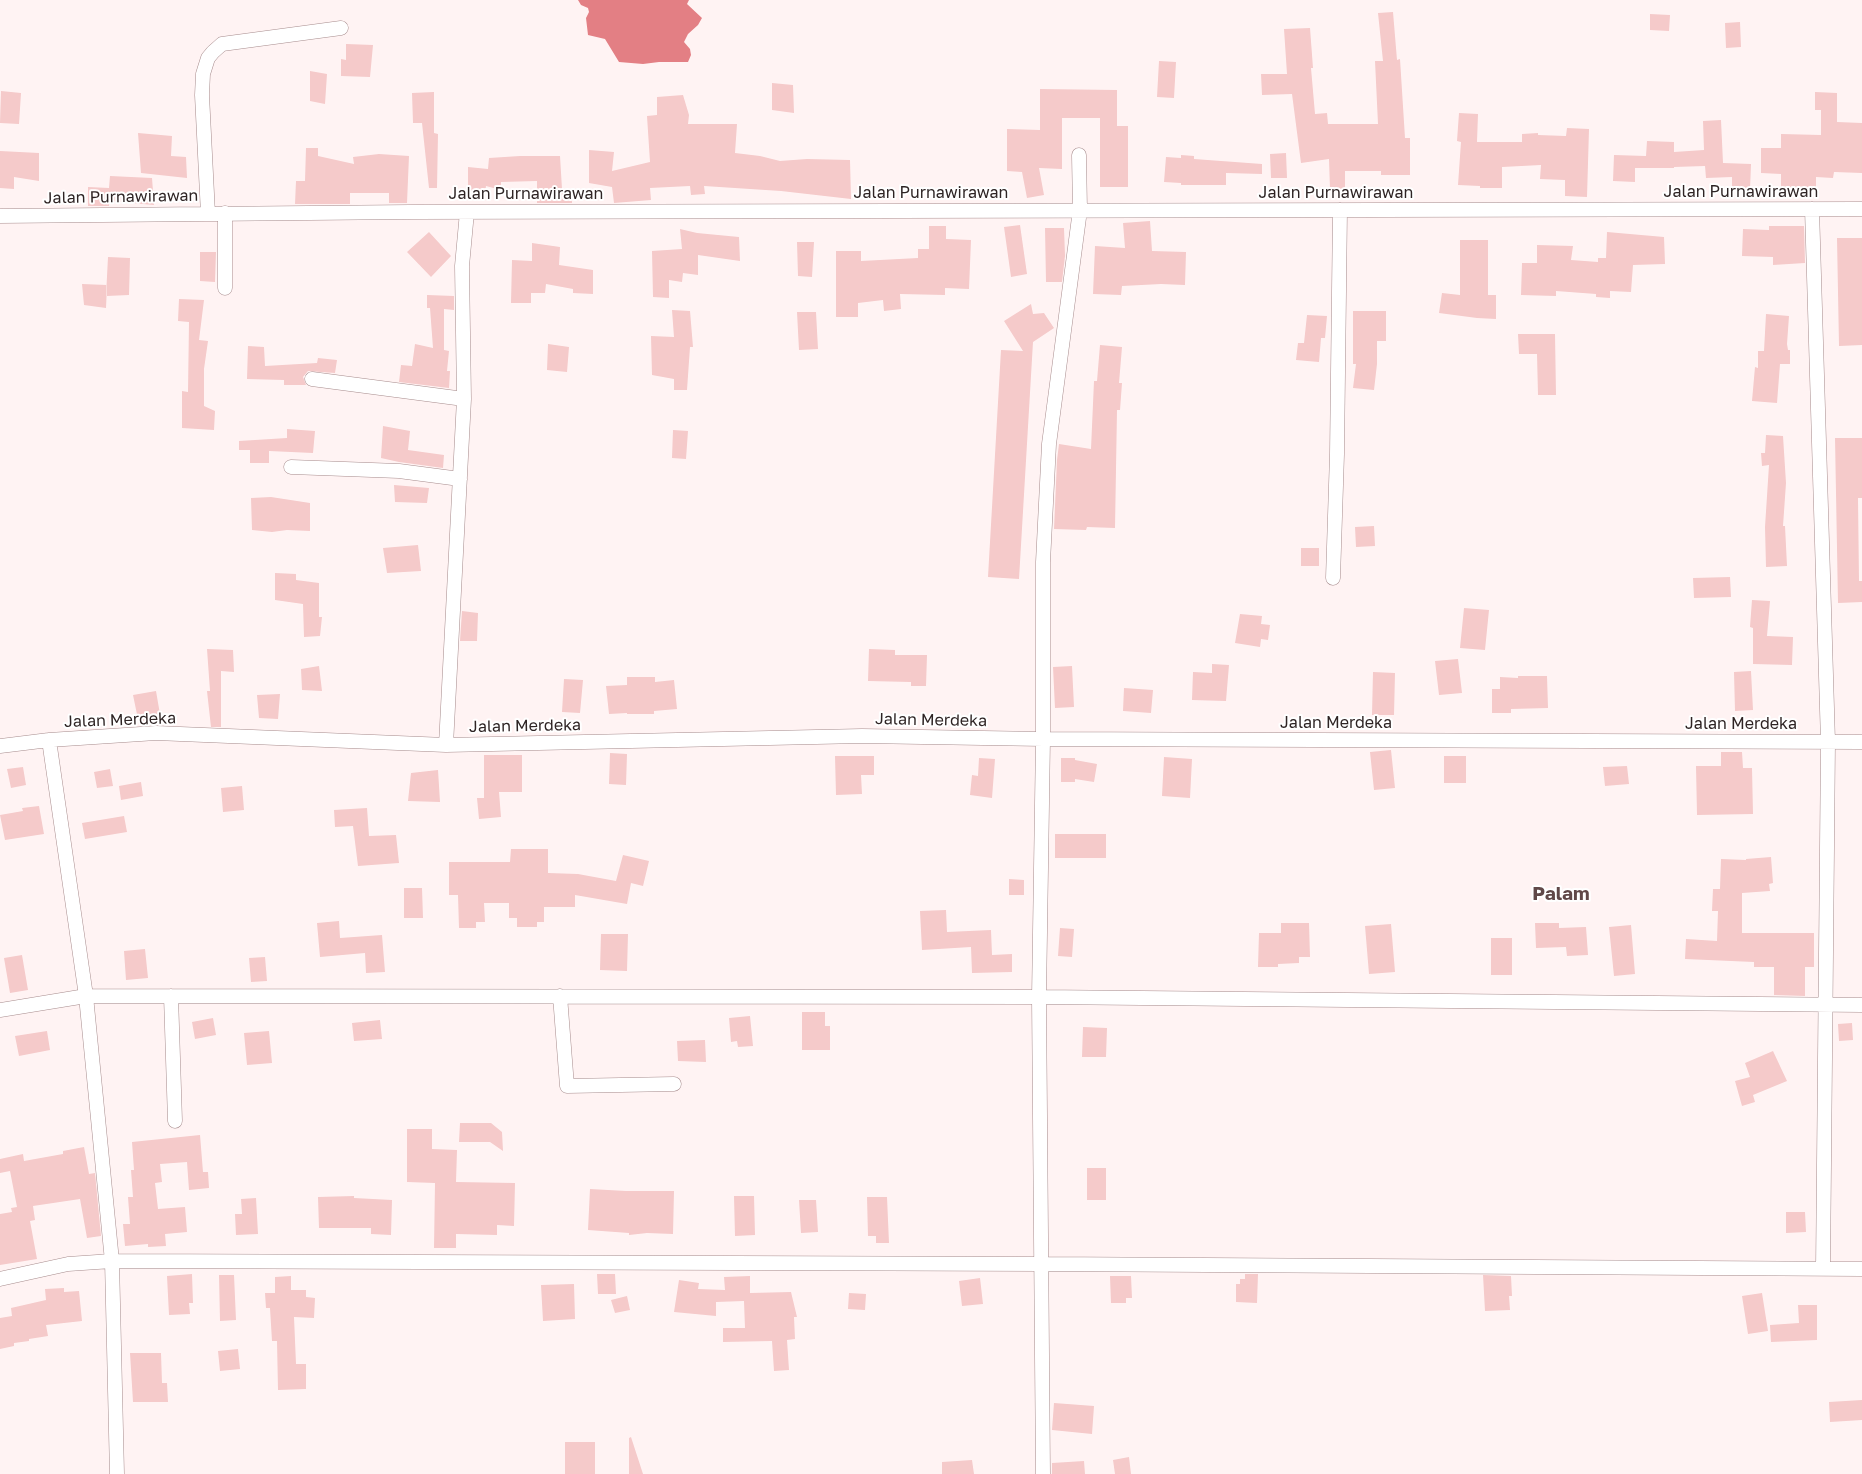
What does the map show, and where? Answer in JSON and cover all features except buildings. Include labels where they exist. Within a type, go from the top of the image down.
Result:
[{"type":"street","points":[[208,214],[202,95],[203,74],[208,58],[222,44],[342,28]]},
{"type":"street","points":[[1043,1474],[1039,998],[1043,739],[1043,562],[1049,444],[1080,210],[1079,156]]},
{"type":"street","points":[[1812,209],[1828,742],[1823,1269]]},
{"type":"street","name":"Jalan Purnawirawan","points":[[0,216],[466,212],[1862,209]]},
{"type":"street","points":[[1333,578],[1338,454],[1340,210]]},
{"type":"street","points":[[446,745],[464,399],[462,266],[466,212]]},
{"type":"street","points":[[225,213],[225,288]]},
{"type":"street","points":[[312,378],[464,399]]},
{"type":"street","points":[[291,467],[400,471],[460,479]]},
{"type":"street","name":"Jalan Merdeka","points":[[0,746],[49,740],[156,733],[446,745],[862,736],[1043,739],[1862,742]]},
{"type":"street","points":[[49,740],[86,996],[112,1261],[117,1474]]},
{"type":"street","points":[[0,1010],[86,996],[1039,998],[1862,1005]]},
{"type":"street","points":[[171,996],[175,1121]]},
{"type":"street","points":[[560,996],[567,1086],[674,1084]]},
{"type":"street","points":[[0,1279],[68,1264],[112,1261],[1862,1269]]},
{"type":"shaded area","points":[[578,0],[689,0],[687,4],[702,18],[698,25],[688,34],[684,42],[690,49],[691,55],[688,62],[643,64],[619,62],[605,39],[588,35],[586,18],[589,12],[588,8],[581,5]]},
{"type":"district","name":"Palam","points":[[1561,894]]}]
